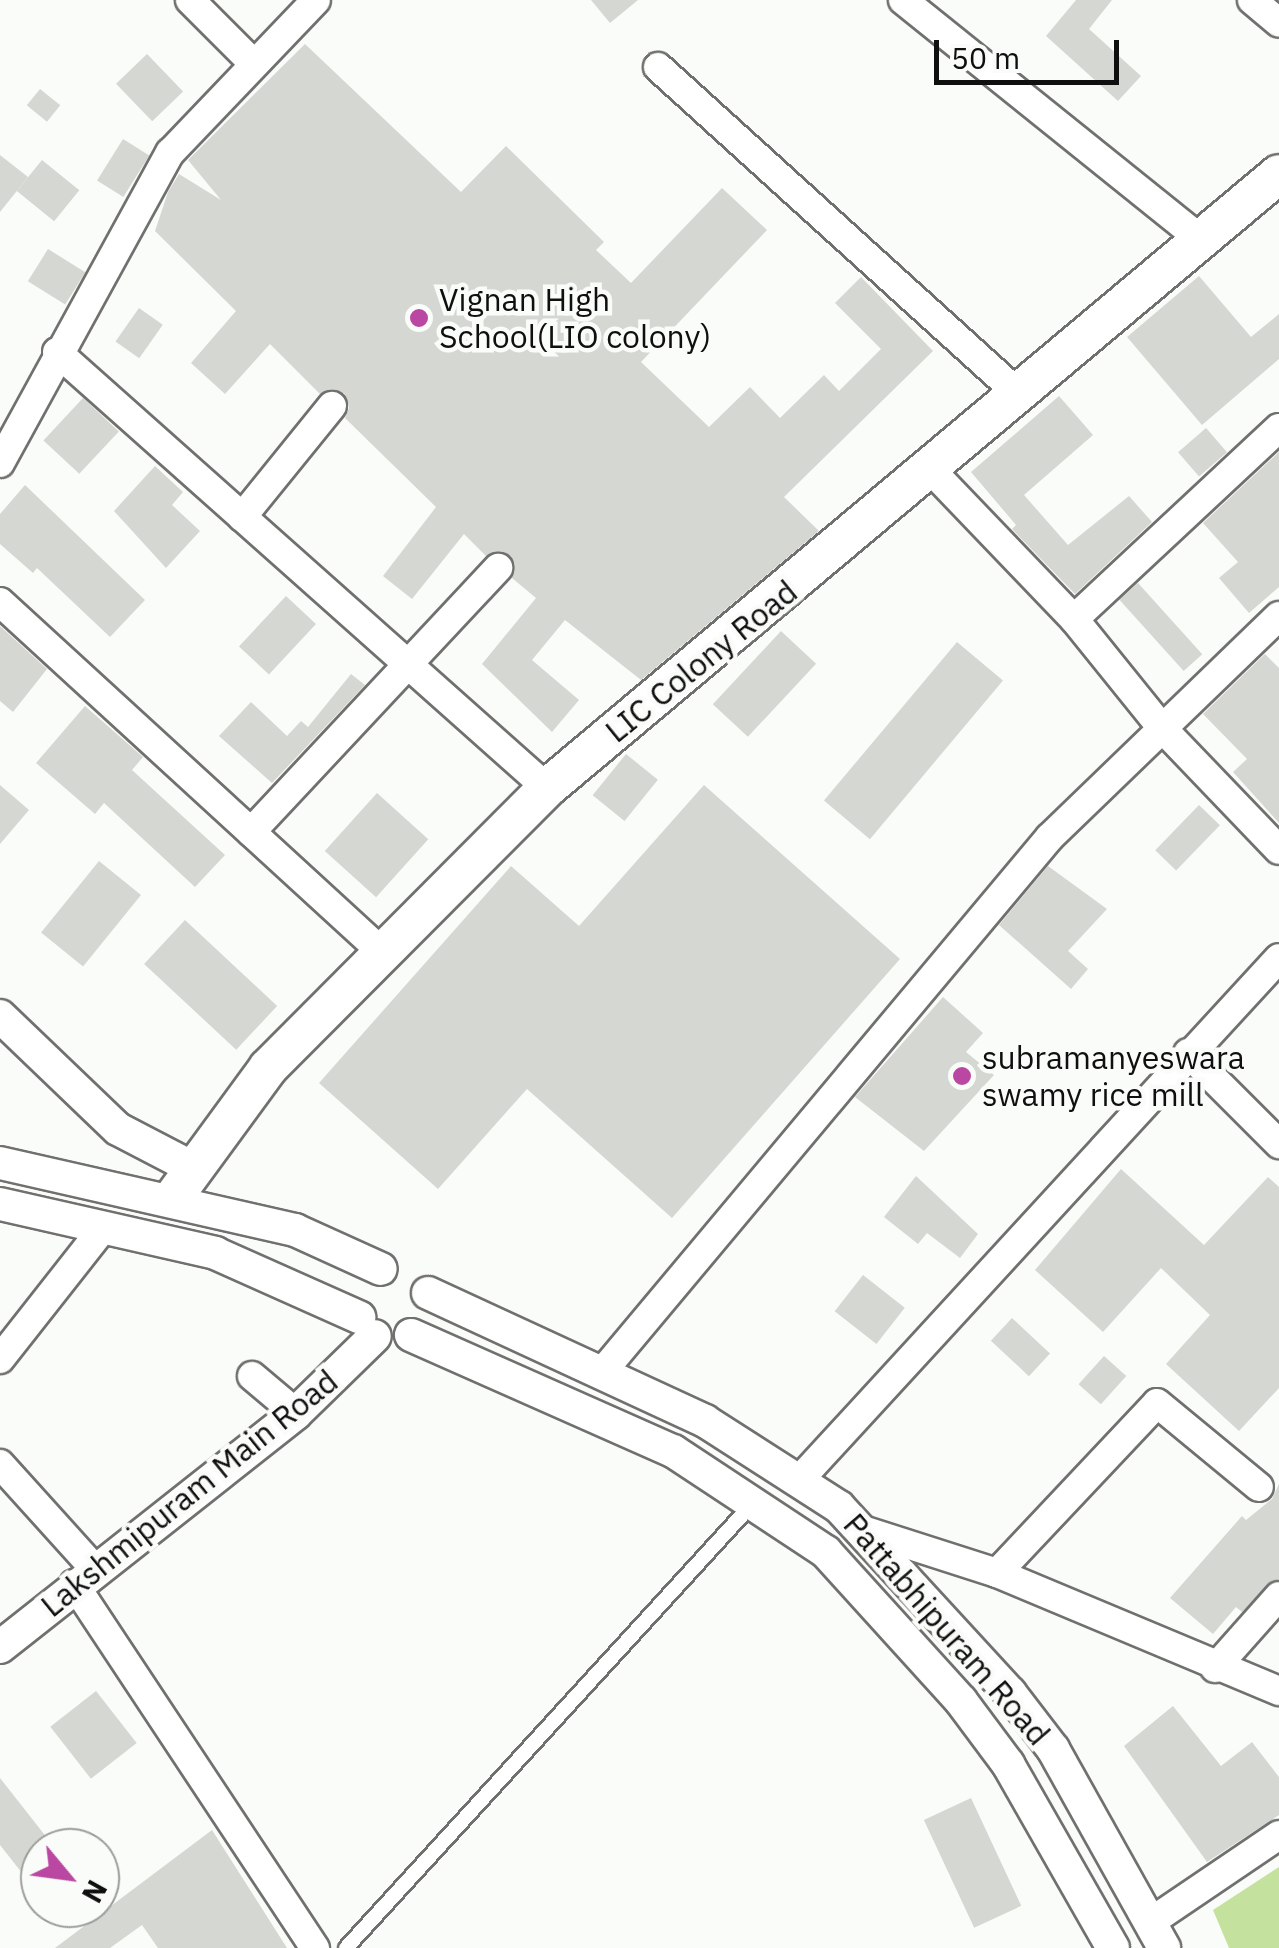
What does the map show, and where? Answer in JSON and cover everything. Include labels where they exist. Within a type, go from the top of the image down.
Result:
[{"type":"main road","name":"LIC Colony Road","points":[[183,1183],[268,1068],[546,788],[932,471],[1279,174]]},
{"type":"street","points":[[190,0],[253,64]]},
{"type":"street","points":[[0,463],[57,352],[170,153],[316,0]]},
{"type":"street","points":[[903,0],[1202,240]]},
{"type":"street","points":[[1252,0],[1279,24]]},
{"type":"street","points":[[658,67],[1020,395]]},
{"type":"street","points":[[57,352],[546,788]]},
{"type":"street","points":[[242,517],[332,406]]},
{"type":"street","points":[[1074,618],[1279,428]]},
{"type":"street","points":[[932,471],[1074,618],[1161,727],[1279,850]]},
{"type":"street","points":[[250,832],[498,568]]},
{"type":"street","points":[[0,602],[382,952]]},
{"type":"street","points":[[603,1371],[939,962],[1050,837],[1279,616]]},
{"type":"street","points":[[801,1478],[1279,958]]},
{"type":"street","points":[[0,1016],[118,1129],[183,1183]]},
{"type":"street","points":[[1188,1053],[1279,1144]]},
{"type":"street","points":[[0,1163],[183,1183],[327,1241],[381,1268],[404,1268],[428,1293],[426,1317],[410,1335],[367,1326],[216,1252],[0,1204]]},
{"type":"street","points":[[0,1360],[104,1227]]},
{"type":"street","points":[[367,1326],[358,1294],[381,1268]]},
{"type":"street","name":"Pattabhipuram Road","points":[[428,1293],[603,1371],[801,1478],[864,1530],[1053,1748],[1158,1935]]},
{"type":"street","name":"Lakshmipuram Main Road","points":[[0,1647],[84,1576],[296,1413],[367,1326]]},
{"type":"street","name":"Pattabhipuram Road","points":[[410,1335],[673,1451],[755,1500],[826,1552],[961,1701],[1038,1809],[1113,1948]]},
{"type":"street","points":[[252,1376],[296,1413]]},
{"type":"street","points":[[997,1573],[1158,1403],[1259,1487]]},
{"type":"street","points":[[0,1464],[84,1576],[315,1948]]},
{"type":"street","points":[[864,1530],[997,1573],[1216,1668],[1279,1691]]},
{"type":"street","points":[[1216,1668],[1279,1596]]},
{"type":"street","points":[[1158,1935],[1279,1835]]},
{"type":"lane","points":[[346,1948],[755,1500]]},
{"type":"green space","points":[[1279,1867],[1279,1948],[1229,1948],[1213,1910]]},
{"type":"building","points":[[591,0],[638,0],[610,23]]},
{"type":"building","points":[[1076,0],[1112,0],[1089,29],[1141,76],[1118,101],[1046,36]]},
{"type":"building","name":"Vignan High School(LIO colony)","points":[[305,44],[461,192],[506,146],[604,242],[596,250],[631,283],[722,188],[767,230],[641,362],[709,427],[750,387],[780,418],[824,375],[839,391],[881,349],[835,303],[861,277],[933,351],[784,497],[819,531],[641,680],[565,620],[532,660],[579,700],[552,732],[482,664],[536,598],[512,578],[511,556],[486,556],[464,534],[412,599],[383,576],[436,507],[345,418],[349,408],[344,393],[320,394],[270,344],[225,394],[191,363],[236,311],[155,231],[168,192],[179,174],[221,200],[188,160]]},
{"type":"building","points":[[147,54],[183,91],[152,121],[116,84]]},
{"type":"building","points":[[40,89],[60,105],[47,122],[27,105]]},
{"type":"building","points":[[123,139],[149,155],[123,197],[97,181]]},
{"type":"building","points":[[0,155],[28,177],[0,212]]},
{"type":"building","points":[[42,160],[79,190],[54,221],[17,191]]},
{"type":"building","points":[[48,249],[85,272],[65,305],[28,281]]},
{"type":"building","points":[[1199,276],[1251,337],[1279,314],[1279,359],[1202,425],[1127,337]]},
{"type":"building","points":[[139,308],[163,325],[139,358],[115,342]]},
{"type":"building","points":[[1059,396],[1093,435],[1024,495],[1068,545],[1129,496],[1152,522],[1075,594],[1012,529],[1016,525],[971,472]]},
{"type":"building","points":[[83,398],[119,431],[79,474],[43,440]]},
{"type":"building","points":[[1206,428],[1227,452],[1199,476],[1178,452]]},
{"type":"building","points":[[1279,452],[1279,587],[1249,613],[1219,578],[1238,562],[1203,523]]},
{"type":"building","points":[[155,466],[183,492],[172,505],[200,531],[166,568],[114,511]]},
{"type":"building","points":[[25,485],[145,600],[110,637],[37,568],[33,573],[0,544],[0,514]]},
{"type":"building","points":[[1138,583],[1202,654],[1184,671],[1119,600]]},
{"type":"building","points":[[286,596],[316,624],[269,674],[239,646]]},
{"type":"building","points":[[0,626],[47,669],[13,712],[0,701]]},
{"type":"building","points":[[781,631],[816,664],[748,737],[713,704]]},
{"type":"building","points":[[957,642],[1003,681],[870,839],[824,801]]},
{"type":"building","points":[[1265,654],[1279,668],[1279,823],[1233,772],[1247,759],[1203,714]]},
{"type":"building","points":[[351,674],[365,685],[272,783],[219,736],[251,702],[287,736],[301,721],[308,727]]},
{"type":"building","points":[[85,706],[143,757],[132,770],[225,855],[195,887],[104,803],[95,814],[36,763]]},
{"type":"building","points":[[626,754],[658,780],[625,821],[593,795]]},
{"type":"building","points":[[0,785],[29,810],[0,844]]},
{"type":"building","points":[[704,785],[900,959],[672,1218],[527,1089],[438,1189],[319,1083],[511,866],[579,926]]},
{"type":"building","points":[[377,793],[428,839],[376,897],[325,851]]},
{"type":"building","points":[[1199,805],[1220,825],[1176,870],[1155,850]]},
{"type":"building","points":[[99,861],[141,895],[83,966],[41,932]]},
{"type":"building","points":[[1048,866],[1107,909],[1068,951],[1088,969],[1071,989],[999,925]]},
{"type":"building","points":[[185,920],[277,1006],[236,1050],[144,964]]},
{"type":"building","points":[[943,997],[983,1033],[966,1052],[994,1075],[924,1151],[855,1097]]},
{"type":"building","points":[[1121,1169],[1204,1245],[1268,1177],[1279,1187],[1279,1388],[1239,1431],[1166,1364],[1210,1315],[1161,1268],[1103,1332],[1035,1270]]},
{"type":"building","points":[[916,1176],[978,1234],[960,1258],[927,1233],[918,1244],[884,1217]]},
{"type":"building","points":[[863,1275],[905,1308],[876,1344],[835,1311]]},
{"type":"building","points":[[1012,1318],[1050,1353],[1029,1376],[991,1341]]},
{"type":"building","points":[[1104,1356],[1126,1376],[1101,1404],[1079,1384]]},
{"type":"building","points":[[1279,1484],[1279,1579],[1242,1612],[1236,1607],[1213,1634],[1170,1598],[1242,1516],[1246,1520],[1272,1499]]},
{"type":"building","points":[[96,1691],[137,1743],[91,1779],[50,1727]]},
{"type":"building","points":[[1173,1706],[1221,1766],[1252,1742],[1279,1777],[1279,1815],[1207,1862],[1124,1746]]},
{"type":"building","points":[[0,1778],[39,1828],[20,1828],[20,1870],[0,1845]]},
{"type":"building","points":[[971,1798],[1021,1906],[974,1928],[924,1820]]},
{"type":"building","points":[[212,1830],[287,1948],[158,1948],[142,1925],[110,1948],[55,1948],[82,1928],[120,1928],[120,1899]]},
{"type":"place","name":"Vignan High School(LIO colony)","points":[[419,318]]},
{"type":"place","name":"subramanyeswara swamy rice mill","points":[[962,1076]]}]
